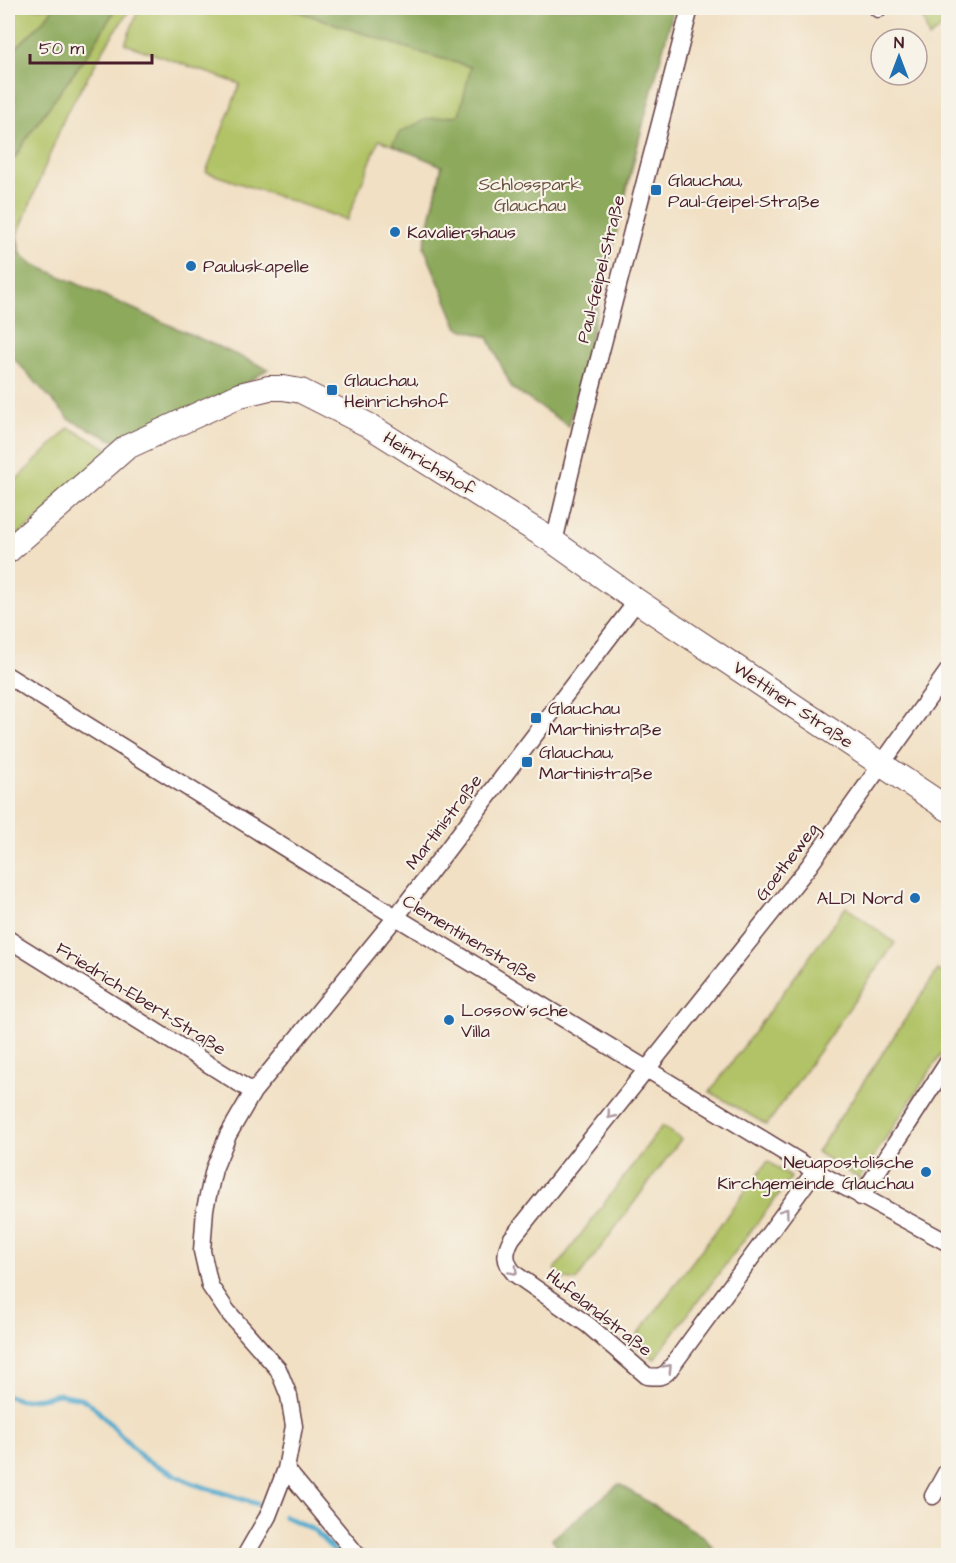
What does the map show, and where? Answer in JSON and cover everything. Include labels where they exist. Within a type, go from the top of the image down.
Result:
[{"type":"street","name":"Paul-Geipel-Straße","points":[[554,542],[580,428],[690,8]]},
{"type":"street","name":"Heinrichshof","points":[[8,551],[127,447],[240,395],[269,388],[283,388],[301,392],[368,425],[554,542],[637,601]]},
{"type":"street","name":"Wettiner Straße","points":[[637,601],[948,809]]},
{"type":"street","name":"Martinistraße","points":[[244,1556],[268,1516],[286,1469],[294,1426],[289,1396],[278,1369],[227,1311],[210,1286],[202,1251],[205,1209],[214,1169],[228,1135],[253,1092],[396,917],[637,601]]},
{"type":"street","name":"Goetheweg","points":[[647,1070],[809,866],[948,671]]},
{"type":"street","name":"Clementinenstraße","points":[[8,676],[647,1070],[815,1171],[948,1243]]},
{"type":"street","name":"Friedrich-Ebert-Straße","points":[[8,939],[253,1092]]},
{"type":"street","points":[[861,1197],[948,1062]]},
{"type":"street","name":"Hufelandstraße","points":[[647,1070],[512,1238],[507,1247],[506,1259],[515,1274],[588,1325],[647,1376],[657,1377],[666,1374],[815,1171]]},
{"type":"street","points":[[286,1469],[358,1556]]},
{"type":"street","points":[[933,1497],[948,1469]]},
{"type":"green space","points":[[8,8],[54,8],[8,56]]},
{"type":"green space","points":[[54,8],[116,8],[90,51],[30,133],[15,158],[8,162],[8,56]]},
{"type":"green space","points":[[116,8],[131,8],[66,114],[8,258],[8,162],[15,158],[30,133],[90,51]]},
{"type":"green space","name":"Schlosspark Glauchau","points":[[139,8],[288,8],[643,124],[569,426],[512,388],[488,337],[458,328],[424,247],[442,165],[379,140],[347,220],[206,172],[240,84],[125,44]]},
{"type":"green space","name":"Schlosspark Glauchau","points":[[288,8],[674,8],[635,154],[569,426],[512,388],[488,337],[458,328],[424,247],[442,166],[392,145],[400,132],[427,119],[459,115],[471,67]]},
{"type":"green space","points":[[920,8],[948,8],[948,22],[929,38],[929,27],[926,27]]},
{"type":"green space","points":[[17,237],[21,254],[33,264],[268,369],[203,412],[127,447],[70,420],[8,352],[8,258]]},
{"type":"green space","points":[[69,428],[119,454],[8,543],[8,475],[15,481]]},
{"type":"green space","points":[[846,907],[895,943],[767,1125],[710,1092]]},
{"type":"green space","points":[[938,970],[948,977],[948,1044],[859,1179],[817,1152]]},
{"type":"green space","points":[[662,1126],[681,1139],[576,1281],[561,1278],[555,1269]]},
{"type":"green space","points":[[768,1161],[791,1178],[654,1359],[632,1342]]},
{"type":"green space","points":[[619,1484],[704,1537],[719,1555],[565,1555],[552,1539]]},
{"type":"waterway","points":[[8,1396],[20,1400],[59,1394],[81,1398],[92,1405],[144,1459],[191,1483],[257,1504]]},
{"type":"waterway","points":[[284,1516],[314,1530],[339,1556]]},
{"type":"place","name":"Glauchau, Paul-Geipel-Straße","points":[[656,190]]},
{"type":"place","name":"Kavaliershaus","points":[[395,232]]},
{"type":"place","name":"Pauluskapelle","points":[[191,266]]},
{"type":"place","name":"Glauchau, Heinrichshof","points":[[332,390]]},
{"type":"place","name":"Glauchau Martinistraße","points":[[536,718]]},
{"type":"place","name":"Glauchau, Martinistraße","points":[[527,762]]},
{"type":"place","name":"ALDI Nord","points":[[915,898]]},
{"type":"place","name":"Lossow’sche Villa","points":[[449,1020]]},
{"type":"place","name":"Neuapostolische Kirchgemeinde Glauchau","points":[[926,1172]]}]
